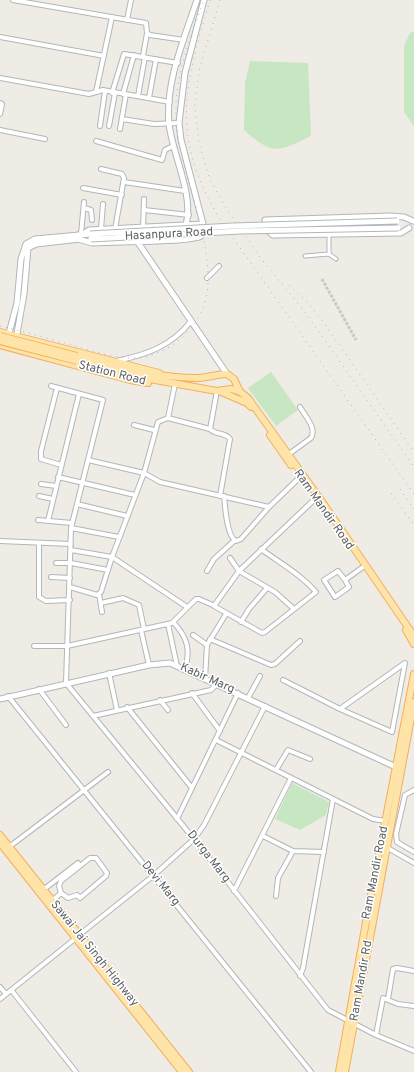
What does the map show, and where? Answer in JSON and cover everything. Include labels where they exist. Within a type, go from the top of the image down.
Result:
[{"type":"main road","points":[[0,332],[152,370],[166,379]]},
{"type":"main road","points":[[0,336],[140,372],[157,378]]},
{"type":"main road","points":[[0,341],[166,379]]},
{"type":"main road","name":"Station Road","points":[[3,346],[130,380],[155,384],[166,379],[199,379],[220,374],[227,374]]},
{"type":"main road","name":"Ram Mandir Road","points":[[227,374],[234,379],[240,392],[248,398],[324,503],[414,636]]},
{"type":"main road","name":"Station Road","points":[[166,379],[175,384],[220,391]]},
{"type":"main road","points":[[220,391],[231,389],[240,392]]},
{"type":"main road","name":"Ram Mandir Road","points":[[220,391],[248,403],[316,498],[414,644]]},
{"type":"main road","points":[[406,726],[414,674]]},
{"type":"main road","name":"Ram Mandir Rd","points":[[345,1072],[352,1022],[383,846],[392,816],[398,768],[406,726],[414,702]]},
{"type":"main road","name":"Ram Mandir Road","points":[[383,846],[386,821],[398,768]]},
{"type":"main road","name":"Sawai Jai Singh Highway","points":[[0,835],[7,848],[44,890],[77,937]]},
{"type":"main road","points":[[0,843],[7,848],[182,1072]]},
{"type":"main road","name":"Sawai Jai Singh Highway","points":[[130,1004],[189,1072]]},
{"type":"main road","points":[[340,1072],[352,1022]]},
{"type":"street","points":[[14,0],[146,23],[147,33],[138,96]]},
{"type":"street","points":[[49,6],[50,0]]},
{"type":"street","points":[[127,20],[131,0]]},
{"type":"street","points":[[186,225],[189,215],[169,123],[170,102],[184,40],[197,0]]},
{"type":"street","points":[[80,235],[92,243],[140,243],[198,238],[203,231],[203,224],[181,140],[179,123],[185,72],[204,0]]},
{"type":"street","points":[[96,92],[112,17]]},
{"type":"street","points":[[147,33],[150,35],[184,40]]},
{"type":"street","points":[[0,37],[104,56]]},
{"type":"street","points":[[110,126],[114,93],[124,54],[178,63]]},
{"type":"street","points":[[120,129],[124,94],[134,55]]},
{"type":"street","points":[[149,98],[156,59]]},
{"type":"street","points":[[0,78],[89,94],[105,91],[170,102]]},
{"type":"street","points":[[100,126],[105,91]]},
{"type":"street","points":[[0,103],[2,104],[0,114]]},
{"type":"street","points":[[122,119],[154,124],[179,123]]},
{"type":"street","points":[[0,130],[45,139]]},
{"type":"street","points":[[96,141],[162,160],[165,150],[173,146]]},
{"type":"street","points":[[101,169],[122,174],[124,178],[115,229]]},
{"type":"street","points":[[124,182],[185,191]]},
{"type":"street","points":[[82,188],[122,195]]},
{"type":"street","points":[[144,199],[144,210],[140,228],[140,243],[227,374]]},
{"type":"street","points":[[80,235],[84,202]]},
{"type":"street","points":[[101,229],[103,204]]},
{"type":"street","points":[[84,208],[91,210],[92,220]]},
{"type":"street","points":[[144,210],[189,215]]},
{"type":"street","points":[[412,228],[401,233],[273,235],[265,228],[265,220],[390,216],[404,217],[413,221]]},
{"type":"street","points":[[91,236],[233,226],[413,221]]},
{"type":"street","points":[[3,346],[9,334],[17,303],[21,259],[26,244],[35,239],[80,235],[89,230],[203,224]]},
{"type":"street","name":"Hasanpura Road","points":[[14,348],[24,294],[28,248],[36,244],[80,235],[91,236],[240,231],[412,228]]},
{"type":"street","points":[[329,234],[329,254]]},
{"type":"street","points":[[305,256],[329,254],[336,259]]},
{"type":"street","points":[[208,278],[219,266]]},
{"type":"street","points":[[114,361],[139,356],[158,349],[183,332],[191,321]]},
{"type":"street","points":[[168,418],[175,384]]},
{"type":"street","points":[[51,386],[103,400],[71,526],[70,600],[66,683]]},
{"type":"street","points":[[57,388],[41,451],[41,459],[61,465]]},
{"type":"street","points":[[210,429],[220,391]]},
{"type":"street","points":[[48,521],[79,394]]},
{"type":"street","points":[[289,454],[311,438],[314,434],[313,428],[300,407]]},
{"type":"street","points":[[102,612],[99,594],[144,473],[154,430],[160,419],[168,418],[210,429],[212,432],[227,435],[230,439],[222,496],[231,537],[234,541]]},
{"type":"street","points":[[134,425],[154,430]]},
{"type":"street","points":[[88,460],[144,473],[160,482],[269,507]]},
{"type":"street","points":[[58,477],[135,495]]},
{"type":"street","points":[[207,571],[214,559],[234,541],[238,542],[269,507],[300,477]]},
{"type":"street","points":[[41,484],[56,486]]},
{"type":"street","points":[[39,496],[53,499]]},
{"type":"street","points":[[216,606],[226,587],[239,571],[316,498]]},
{"type":"street","points":[[77,504],[127,516]]},
{"type":"street","points":[[38,520],[119,537]]},
{"type":"street","points":[[0,541],[71,544]]},
{"type":"street","points":[[39,543],[39,597],[46,601],[70,600]]},
{"type":"street","points":[[34,646],[67,646],[174,623],[187,607],[196,599],[200,599],[216,606],[226,614],[262,633],[266,632],[316,592],[307,582],[290,568],[261,549]]},
{"type":"street","points":[[71,550],[112,557],[187,607]]},
{"type":"street","points":[[230,558],[239,571],[285,599],[294,609]]},
{"type":"street","points":[[56,563],[70,563],[108,570]]},
{"type":"street","points":[[345,580],[363,567]]},
{"type":"street","points":[[338,571],[345,580],[349,587],[335,597],[324,580],[338,571]]},
{"type":"street","points":[[51,577],[70,578]]},
{"type":"street","points":[[70,587],[85,593],[99,594]]},
{"type":"street","points":[[241,622],[249,609],[268,588]]},
{"type":"street","points":[[101,603],[124,598],[139,605],[149,665]]},
{"type":"street","points":[[205,678],[207,645],[226,614]]},
{"type":"street","points":[[174,623],[187,639],[188,652],[185,669]]},
{"type":"street","points":[[168,624],[177,666]]},
{"type":"street","points":[[193,635],[207,645]]},
{"type":"street","points":[[210,639],[271,665],[275,664],[300,641]]},
{"type":"street","points":[[283,680],[340,709],[390,733],[392,732],[394,724],[405,662],[340,709]]},
{"type":"street","name":"Kabir Marg","points":[[0,699],[66,683],[163,663],[185,669],[398,768]]},
{"type":"street","points":[[109,674],[118,710]]},
{"type":"street","points":[[248,698],[260,676]]},
{"type":"street","name":"Durga Marg","points":[[66,683],[194,839],[328,1010],[376,1035],[414,1051]]},
{"type":"street","points":[[94,716],[127,707],[211,690],[217,684]]},
{"type":"street","points":[[39,689],[66,725]]},
{"type":"street","points":[[192,693],[220,731]]},
{"type":"street","points":[[177,819],[238,693]]},
{"type":"street","name":"Devi Marg","points":[[8,696],[311,1072]]},
{"type":"street","points":[[160,700],[168,710]]},
{"type":"street","points":[[0,999],[152,876],[194,839],[204,825],[266,706]]},
{"type":"street","points":[[127,707],[192,788]]},
{"type":"street","points":[[394,724],[406,726]]},
{"type":"street","points":[[216,740],[373,819],[386,821]]},
{"type":"street","points":[[276,770],[284,754],[288,750],[310,759]]},
{"type":"street","points":[[0,854],[108,772]]},
{"type":"street","points":[[234,891],[291,778]]},
{"type":"street","points":[[414,790],[405,795],[396,834],[397,842],[414,852]]},
{"type":"street","points":[[300,976],[333,799]]},
{"type":"street","points":[[392,816],[400,818]]},
{"type":"street","points":[[263,836],[293,851],[324,852]]},
{"type":"street","points":[[383,846],[414,863]]},
{"type":"street","points":[[276,896],[278,878],[293,851]]},
{"type":"street","points":[[90,858],[96,858],[107,873],[106,876],[80,898],[77,894],[68,898],[61,893],[59,886],[61,882],[90,858]]},
{"type":"street","points":[[44,890],[78,863]]},
{"type":"street","points":[[52,901],[61,893]]},
{"type":"street","points":[[388,999],[393,970],[397,968],[414,971]]},
{"type":"street","points":[[0,987],[6,994]]},
{"type":"street","points":[[12,990],[76,1072]]},
{"type":"street","points":[[376,1035],[383,998],[398,1004],[414,1006]]},
{"type":"green space","points":[[414,31],[414,126],[404,112],[404,46],[410,33]]},
{"type":"green space","points":[[250,61],[308,63],[311,136],[283,148],[276,149],[269,148],[262,144],[244,130],[245,83]]},
{"type":"green space","points":[[271,372],[298,410],[276,426],[248,388]]},
{"type":"green space","points":[[292,783],[329,802],[326,815],[300,830],[275,819]]},
{"type":"tunnel","points":[[322,279],[356,340]]},
{"type":"railway","points":[[0,326],[102,354],[129,358],[144,357],[172,346],[184,336],[193,325],[201,312],[206,298],[208,268],[203,235],[178,139],[176,98],[181,69],[194,26],[204,0]]},
{"type":"railway","points":[[210,0],[194,59],[186,110],[188,135],[193,161],[203,188],[219,218],[414,494]]},
{"type":"railway","points":[[220,0],[199,71],[195,105],[199,143],[210,180],[228,211],[262,260],[305,312],[414,467]]},
{"type":"railway","points":[[289,285],[307,302],[324,323],[414,452]]},
{"type":"railway","points":[[400,489],[414,509]]},
{"type":"railway","points":[[391,493],[414,525]]}]
